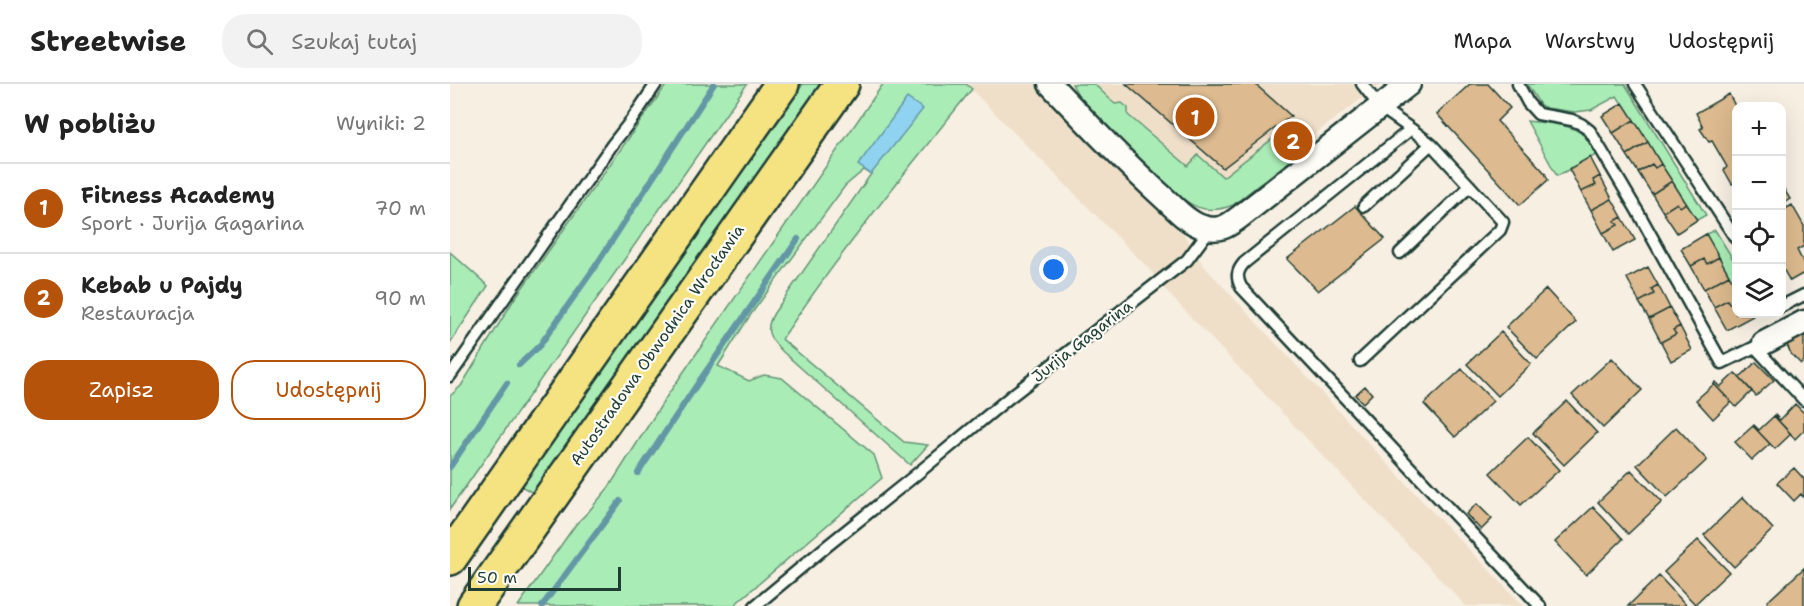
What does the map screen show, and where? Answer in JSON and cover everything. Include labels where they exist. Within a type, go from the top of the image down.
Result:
[{"type":"highway","points":[[450,558],[782,84]]},
{"type":"highway","name":"Autostradowa Obwodnica Wrocławia","points":[[474,606],[842,84]]},
{"type":"street","points":[[1050,84],[1160,195],[1193,223],[1210,229],[1225,228],[1409,84]]},
{"type":"street","points":[[1759,345],[1804,322]]},
{"type":"lane","points":[[450,376],[656,84]]},
{"type":"lane","points":[[1360,361],[1500,230],[1503,222],[1431,144],[1380,106],[1362,84]]},
{"type":"lane","points":[[1518,84],[1528,103],[1538,114],[1572,120],[1590,131],[1722,363],[1759,345],[1804,400]]},
{"type":"lane","points":[[1635,84],[1732,231]]},
{"type":"lane","points":[[1411,129],[1244,263],[1238,270],[1237,279],[1241,287],[1540,606]]},
{"type":"lane","points":[[1364,206],[1431,144]]},
{"type":"lane","points":[[1400,253],[1470,186]]},
{"type":"lane","name":"Jurija Gagarina","points":[[755,606],[1010,398],[1187,260],[1210,229]]},
{"type":"lane","points":[[1786,304],[1804,295]]},
{"type":"shaded area","points":[[966,84],[1035,84],[1118,171],[1183,233],[1204,266],[1425,504],[1524,606],[1466,606],[1167,292],[1150,270]]},
{"type":"shaded area","points":[[1073,84],[1381,84],[1229,199]]},
{"type":"green space","points":[[667,84],[747,84],[450,509],[450,396],[461,386],[513,301]]},
{"type":"green space","points":[[803,84],[820,84],[533,493],[521,486]]},
{"type":"green space","points":[[883,84],[966,84],[972,89],[850,243],[782,339],[904,442],[928,445],[910,465],[783,352],[775,343],[769,330],[774,313],[871,174],[864,170],[845,186],[749,317],[718,366],[749,381],[764,375],[782,378],[874,455],[882,478],[733,606],[518,606],[576,524],[609,487],[667,396]]},
{"type":"green space","points":[[1072,84],[1094,84],[1115,104],[1122,103],[1128,108],[1128,115],[1188,166],[1198,155],[1223,177],[1280,133],[1282,136],[1298,123],[1313,137],[1311,144],[1233,205],[1214,210],[1206,209],[1191,204],[1169,188],[1082,102]]},
{"type":"green space","points":[[1527,84],[1625,84],[1706,215],[1697,220],[1617,96],[1591,110],[1575,112],[1540,105]]},
{"type":"green space","points":[[1527,121],[1556,124],[1578,131],[1587,139],[1596,155],[1557,176]]},
{"type":"green space","points":[[1715,230],[1732,258],[1732,280],[1706,234]]},
{"type":"green space","points":[[450,252],[488,286],[450,343]]},
{"type":"water","points":[[907,98],[923,109],[871,174],[858,165]]},
{"type":"building","points":[[1126,84],[1255,84],[1291,116],[1223,168]]},
{"type":"building","points":[[1470,84],[1488,84],[1510,108],[1497,121],[1545,173],[1548,180],[1520,205],[1437,114]]},
{"type":"building","points":[[1729,94],[1733,102],[1732,184],[1724,170],[1727,167],[1712,141],[1709,142],[1700,129],[1703,127],[1696,113]]},
{"type":"building","points":[[1623,103],[1634,120],[1613,133],[1602,116]]},
{"type":"building","points":[[1634,120],[1648,142],[1627,155],[1613,133]]},
{"type":"building","points":[[1648,142],[1661,164],[1655,168],[1652,164],[1638,172],[1627,155]]},
{"type":"building","points":[[1590,157],[1600,176],[1593,180],[1596,185],[1581,192],[1569,169]]},
{"type":"building","points":[[1652,164],[1655,168],[1661,164],[1672,181],[1652,194],[1638,172]]},
{"type":"building","points":[[1600,176],[1612,199],[1591,210],[1581,192],[1596,185],[1593,180]]},
{"type":"building","points":[[1672,181],[1686,203],[1680,207],[1677,203],[1663,212],[1652,194]]},
{"type":"building","points":[[1612,199],[1622,217],[1615,221],[1618,225],[1603,233],[1591,210]]},
{"type":"building","points":[[1677,203],[1680,207],[1686,203],[1697,220],[1677,233],[1663,212]]},
{"type":"building","points":[[1792,205],[1804,226],[1804,246],[1797,250],[1804,264],[1804,273],[1790,281],[1786,274],[1786,206],[1787,208]]},
{"type":"building","points":[[1355,206],[1385,239],[1318,291],[1287,259]]},
{"type":"building","points":[[1622,217],[1635,240],[1613,252],[1603,233],[1618,225],[1615,221]]},
{"type":"building","points":[[1706,234],[1719,257],[1707,264],[1704,259],[1691,266],[1681,249]]},
{"type":"building","points":[[1719,257],[1729,275],[1704,289],[1691,266],[1704,259],[1707,264]]},
{"type":"building","points":[[1648,267],[1658,285],[1651,289],[1654,294],[1639,302],[1627,278]]},
{"type":"building","points":[[1729,275],[1732,281],[1732,303],[1730,304],[1727,300],[1714,307],[1704,289]]},
{"type":"building","points":[[1658,285],[1670,308],[1649,319],[1639,302],[1654,294],[1651,289]]},
{"type":"building","points":[[1546,289],[1576,322],[1537,359],[1506,327]]},
{"type":"building","points":[[1727,300],[1730,304],[1732,303],[1732,318],[1749,318],[1727,330],[1714,307]]},
{"type":"building","points":[[1670,308],[1680,326],[1673,330],[1676,334],[1661,342],[1649,319]]},
{"type":"building","points":[[1680,326],[1692,350],[1671,361],[1661,342],[1676,334],[1673,330]]},
{"type":"building","points":[[1501,332],[1531,364],[1498,396],[1467,364]]},
{"type":"building","points":[[1804,332],[1804,361],[1801,364],[1791,354],[1786,342]]},
{"type":"building","points":[[1612,358],[1642,390],[1603,428],[1572,395]]},
{"type":"building","points":[[1756,362],[1774,380],[1756,396],[1735,373],[1740,377]]},
{"type":"building","points":[[1462,369],[1493,401],[1455,437],[1424,404]]},
{"type":"building","points":[[1735,373],[1752,391],[1736,407],[1714,384],[1715,382],[1720,387]]},
{"type":"building","points":[[1714,384],[1731,402],[1713,419],[1696,400]]},
{"type":"building","points":[[1365,386],[1372,394],[1363,403],[1355,395]]},
{"type":"building","points":[[1567,401],[1597,433],[1564,465],[1533,433]]},
{"type":"building","points":[[1795,404],[1804,413],[1804,430],[1795,439],[1774,416],[1780,420]]},
{"type":"building","points":[[1774,416],[1791,434],[1775,449],[1753,426],[1759,430]]},
{"type":"building","points":[[1753,426],[1770,444],[1752,460],[1735,442]]},
{"type":"building","points":[[1676,427],[1707,460],[1667,497],[1637,465]]},
{"type":"building","points":[[1528,437],[1559,470],[1521,505],[1490,473]]},
{"type":"building","points":[[1794,468],[1804,479],[1804,498],[1801,494],[1794,501],[1777,483]]},
{"type":"building","points":[[1631,470],[1662,502],[1628,534],[1598,502]]},
{"type":"building","points":[[1743,497],[1773,529],[1734,567],[1704,535]]},
{"type":"building","points":[[1477,504],[1492,519],[1481,530],[1466,514]]},
{"type":"building","points":[[1593,507],[1623,539],[1586,575],[1555,542]]},
{"type":"building","points":[[1698,540],[1729,572],[1695,604],[1664,572]]},
{"type":"building","points":[[1804,568],[1804,606],[1771,606],[1767,602]]},
{"type":"building","points":[[1659,576],[1687,606],[1628,606]]},
{"type":"waterway","points":[[519,365],[540,345],[595,267],[714,84]]},
{"type":"waterway","points":[[638,473],[798,239]]},
{"type":"waterway","points":[[450,467],[507,383]]},
{"type":"waterway","points":[[542,606],[620,501]]},
{"type":"place","name":"Fitness Academy","points":[[1195,117]]},
{"type":"place","name":"Kebab u Pajdy","points":[[1293,141]]}]
